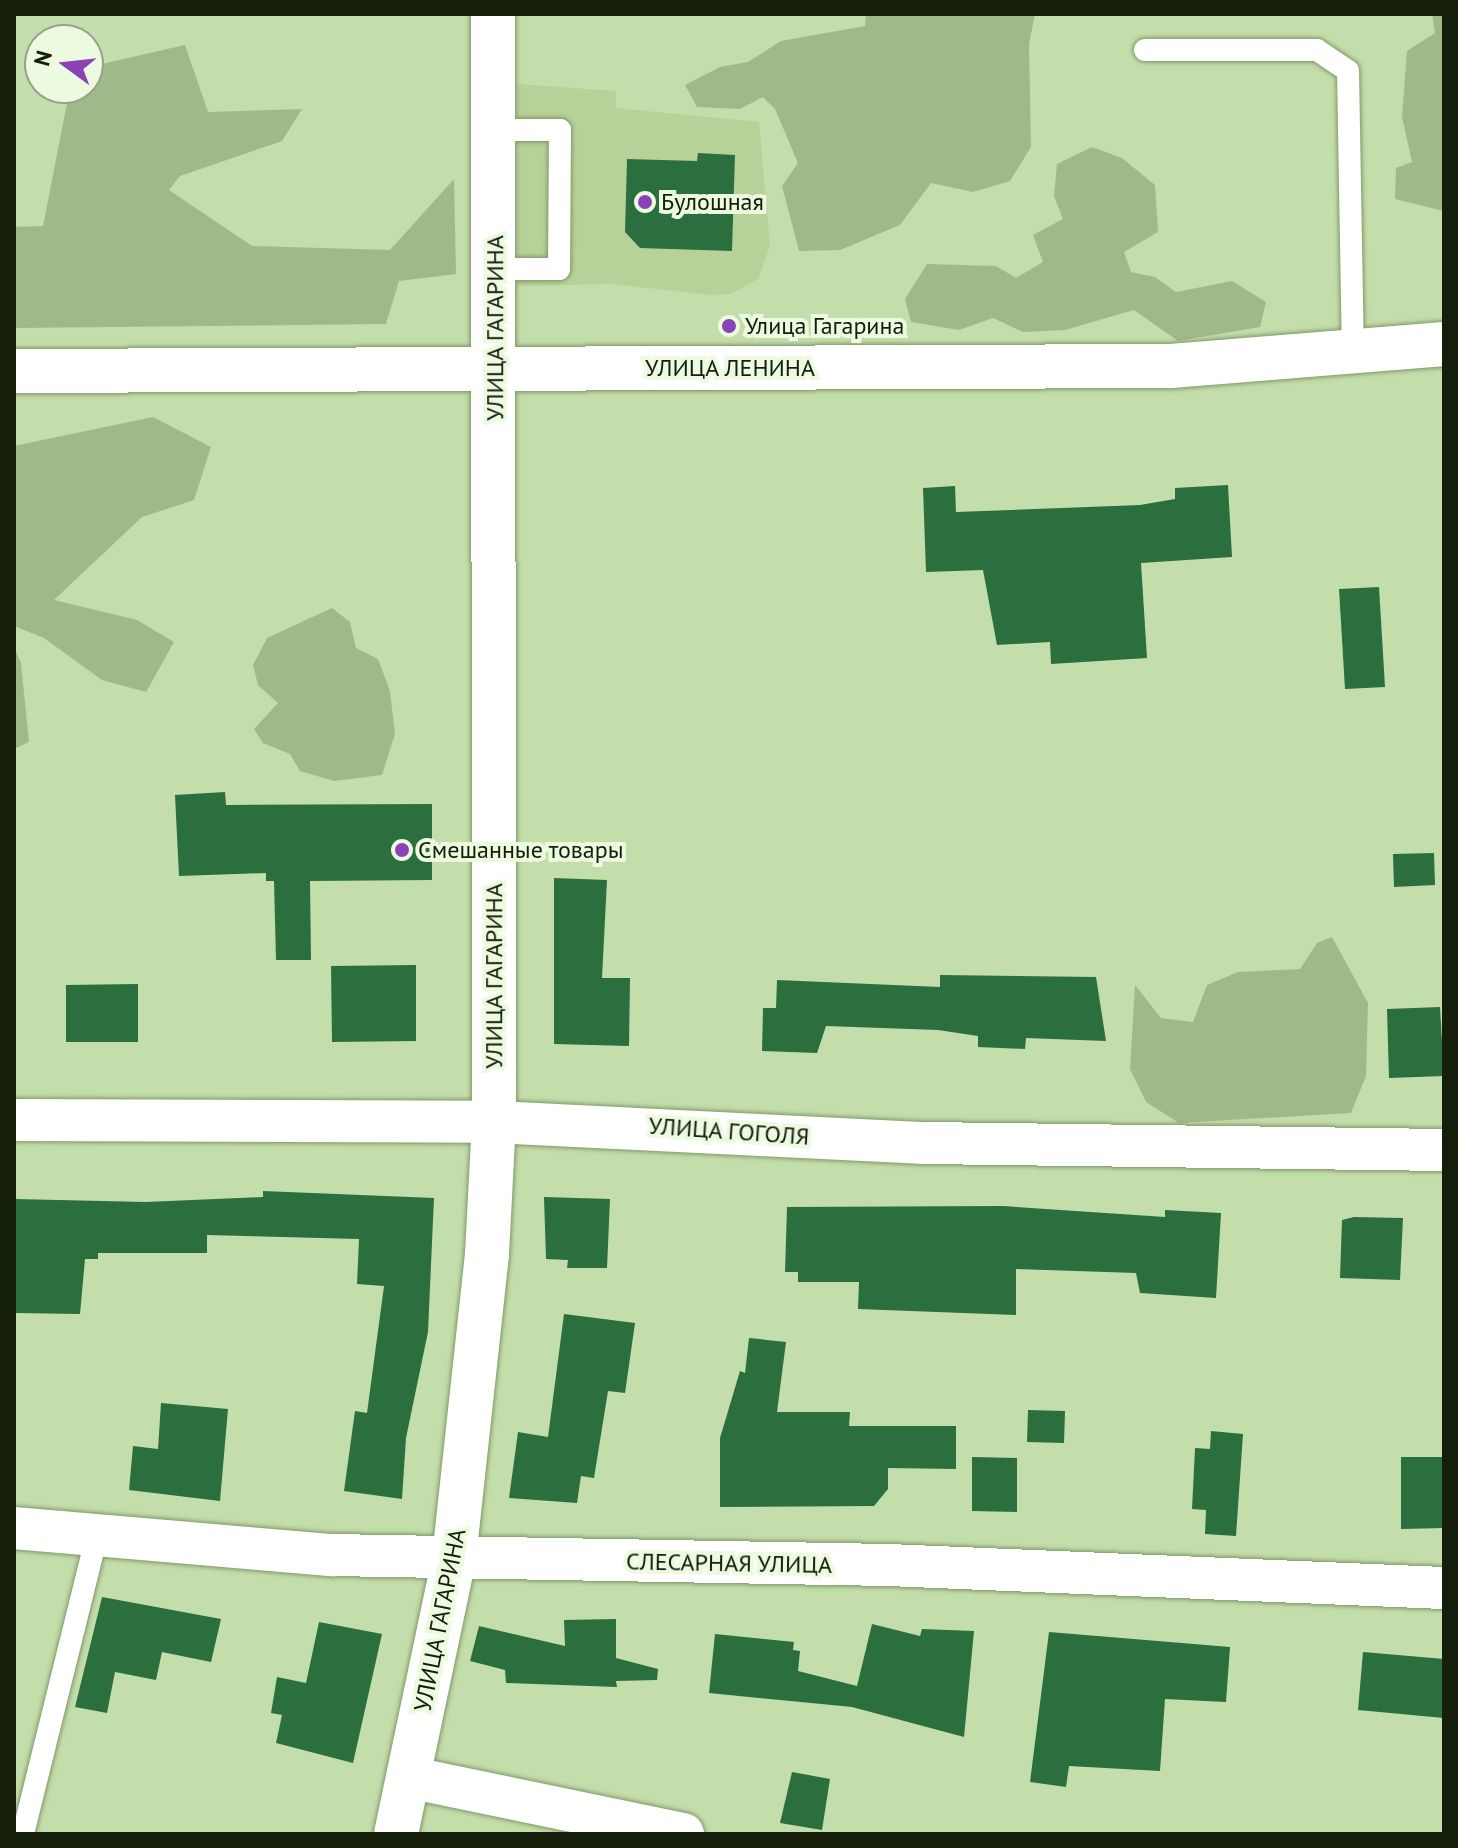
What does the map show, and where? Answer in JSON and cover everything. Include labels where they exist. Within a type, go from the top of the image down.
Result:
[{"type":"main road","name":"УЛИЦА ГАГАРИНА","points":[[396,1834],[454,1558],[475,1403],[494,1122],[496,368],[493,14]]},
{"type":"main road","name":"УЛИЦА ЛЕНИНА","points":[[14,371],[1171,366],[1444,344]]},
{"type":"street","name":"УЛИЦА ГОГОЛЯ","points":[[14,1120],[494,1122],[925,1143],[1444,1150]]},
{"type":"street","name":"СЛЕСАРНАЯ УЛИЦА","points":[[14,1528],[301,1554],[888,1565],[1444,1588]]},
{"type":"street","points":[[408,1777],[683,1834]]},
{"type":"lane","points":[[1145,50],[1317,50],[1348,71],[1353,353]]},
{"type":"lane","points":[[494,130],[560,130],[559,269],[495,269]]},
{"type":"lane","points":[[23,1834],[97,1535]]},
{"type":"shaded area","points":[[866,14],[1035,14],[1029,44],[1031,147],[1010,181],[973,192],[931,183],[900,225],[840,250],[799,251],[782,186],[798,163],[775,109],[763,97],[740,109],[697,107],[685,85],[720,67],[748,62],[781,41],[865,26]]},
{"type":"shaded area","points":[[1432,14],[1444,14],[1444,211],[1395,199],[1396,168],[1412,162],[1402,117],[1407,51],[1435,33]]},
{"type":"shaded area","points":[[185,45],[208,112],[302,109],[282,141],[180,176],[169,190],[252,246],[390,250],[454,179],[456,274],[399,281],[386,324],[16,328],[14,227],[43,226],[67,104],[104,104],[104,63]]},
{"type":"shaded area","points":[[517,84],[616,91],[616,108],[759,122],[770,246],[758,279],[731,294],[710,295],[612,284],[517,286]]},
{"type":"shaded area","points":[[1092,147],[1122,158],[1155,185],[1158,232],[1124,252],[1131,272],[1155,277],[1176,292],[1232,281],[1266,302],[1260,327],[1178,341],[1134,310],[1065,330],[1023,332],[993,318],[959,330],[911,322],[905,299],[927,264],[996,266],[1016,278],[1043,262],[1033,235],[1063,219],[1054,196],[1057,164]]},
{"type":"shaded area","points":[[153,417],[211,447],[194,500],[142,517],[54,600],[137,620],[174,642],[146,692],[102,680],[44,638],[14,626],[14,446]]},
{"type":"shaded area","points":[[332,608],[350,622],[356,648],[378,659],[390,691],[395,734],[382,775],[334,781],[300,771],[290,754],[263,743],[254,729],[278,703],[258,685],[253,665],[267,638]]},
{"type":"shaded area","points":[[14,647],[21,663],[29,742],[14,749]]},
{"type":"shaded area","points":[[1332,937],[1368,1003],[1366,1076],[1351,1113],[1179,1123],[1146,1102],[1130,1069],[1135,985],[1161,1018],[1193,1022],[1207,985],[1238,972],[1300,969],[1317,943]]},
{"type":"building","points":[[698,153],[735,155],[732,251],[640,248],[625,232],[627,159],[697,161]]},
{"type":"building","points":[[1228,485],[1232,557],[1141,563],[1147,658],[1051,664],[1050,642],[997,645],[983,570],[926,572],[923,488],[955,486],[956,512],[1140,505],[1175,499],[1175,488]]},
{"type":"building","points":[[1379,587],[1385,687],[1345,689],[1339,589]]},
{"type":"building","points":[[225,792],[226,805],[432,804],[432,880],[310,881],[311,960],[276,960],[274,881],[266,881],[266,873],[179,876],[175,795]]},
{"type":"building","points":[[1434,853],[1435,885],[1394,887],[1393,854]]},
{"type":"building","points":[[554,878],[607,880],[602,978],[630,978],[629,1046],[554,1044]]},
{"type":"building","points":[[416,965],[416,1041],[332,1042],[331,966]]},
{"type":"building","points":[[940,975],[1096,977],[1106,1041],[1026,1038],[1025,1049],[978,1047],[978,1036],[938,1030],[826,1026],[817,1053],[762,1051],[763,1008],[776,1008],[777,980],[940,987]]},
{"type":"building","points":[[138,984],[138,1042],[66,1042],[66,985]]},
{"type":"building","points":[[1440,1007],[1444,1076],[1389,1078],[1387,1009]]},
{"type":"building","points":[[263,1191],[434,1198],[428,1332],[406,1438],[402,1499],[344,1491],[355,1411],[367,1413],[384,1286],[357,1284],[359,1239],[207,1235],[207,1253],[98,1253],[98,1259],[85,1259],[80,1314],[14,1313],[14,1199],[146,1202],[263,1197]]},
{"type":"building","points":[[544,1197],[610,1199],[607,1268],[567,1268],[568,1260],[546,1259]]},
{"type":"building","points":[[1003,1206],[1165,1217],[1165,1210],[1221,1213],[1216,1298],[1140,1293],[1136,1273],[1016,1269],[1016,1315],[858,1309],[859,1282],[798,1282],[798,1272],[785,1272],[787,1207]]},
{"type":"building","points":[[1354,1217],[1403,1218],[1400,1280],[1340,1278],[1342,1220]]},
{"type":"building","points":[[564,1314],[635,1323],[625,1393],[608,1391],[594,1478],[581,1476],[577,1503],[509,1498],[518,1432],[548,1437]]},
{"type":"building","points":[[749,1338],[786,1342],[777,1412],[850,1412],[849,1426],[956,1426],[956,1469],[888,1468],[888,1489],[874,1506],[720,1507],[720,1438],[740,1371],[745,1373]]},
{"type":"building","points":[[161,1403],[228,1409],[220,1501],[129,1490],[133,1446],[158,1449]]},
{"type":"building","points":[[1028,1410],[1065,1411],[1064,1443],[1027,1442]]},
{"type":"building","points":[[1211,1431],[1243,1434],[1236,1536],[1205,1534],[1206,1510],[1192,1509],[1195,1448],[1210,1449]]},
{"type":"building","points":[[972,1457],[1017,1458],[1017,1512],[972,1511]]},
{"type":"building","points":[[1401,1457],[1444,1457],[1444,1528],[1401,1529]]},
{"type":"building","points":[[102,1597],[221,1619],[211,1662],[162,1652],[156,1680],[115,1672],[107,1713],[75,1707]]},
{"type":"building","points":[[616,1619],[616,1658],[658,1669],[657,1680],[616,1681],[617,1687],[506,1683],[505,1670],[470,1661],[479,1626],[565,1646],[564,1620]]},
{"type":"building","points":[[319,1622],[382,1634],[353,1763],[276,1743],[282,1715],[271,1713],[277,1677],[306,1683]]},
{"type":"building","points":[[872,1624],[920,1636],[922,1629],[974,1631],[964,1737],[852,1707],[709,1693],[715,1634],[794,1642],[793,1650],[800,1651],[798,1671],[857,1686]]},
{"type":"building","points":[[1049,1632],[1230,1647],[1226,1702],[1165,1699],[1160,1771],[1069,1766],[1066,1787],[1030,1782]]},
{"type":"building","points":[[1363,1652],[1444,1659],[1444,1718],[1358,1710]]},
{"type":"building","points":[[792,1772],[830,1779],[822,1830],[780,1823]]},
{"type":"place","name":"Булошная","points":[[645,202]]},
{"type":"place","name":"Улица Гагарина","points":[[729,326]]},
{"type":"place","name":"Смешанные товары","points":[[402,850]]}]
